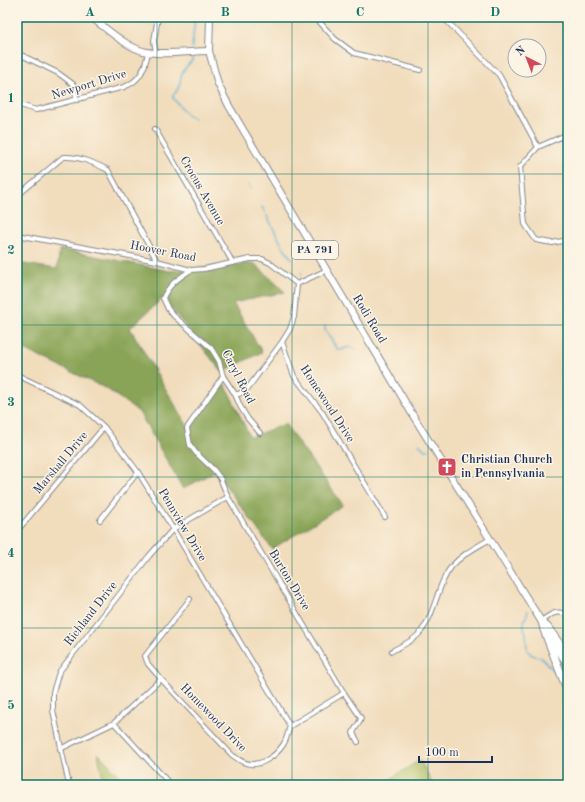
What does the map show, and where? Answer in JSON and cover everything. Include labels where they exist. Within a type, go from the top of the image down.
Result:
[{"type":"highway","points":[[544,630],[568,692]]},
{"type":"main road","points":[[91,17],[131,46],[148,52],[209,51]]},
{"type":"main road","name":"Rodi Road","points":[[210,17],[209,51],[218,84],[229,106],[414,417],[541,621],[544,630],[568,665]]},
{"type":"main road","name":"Rodi Road","points":[[541,621],[548,627],[568,655]]},
{"type":"street","points":[[156,53],[154,41],[158,17]]},
{"type":"street","points":[[315,17],[335,39],[354,53],[420,70]]},
{"type":"street","points":[[444,17],[499,75],[538,147]]},
{"type":"street","name":"Newport Drive","points":[[17,104],[36,110],[124,87],[134,82],[138,78],[142,71],[148,52]]},
{"type":"street","points":[[17,53],[58,73],[73,84],[77,100]]},
{"type":"street","name":"Crocus Avenue","points":[[155,129],[233,263]]},
{"type":"street","points":[[568,134],[538,147],[520,167],[525,224],[536,240],[552,243],[568,240]]},
{"type":"street","points":[[17,196],[64,157],[84,159],[108,170],[157,261]]},
{"type":"street","name":"Hoover Road","points":[[17,235],[157,261],[191,270],[204,270],[250,259],[262,259],[270,263],[297,284]]},
{"type":"street","name":"Caryl Road","points":[[191,270],[174,281],[166,292],[164,298],[168,309],[211,348],[218,361],[223,376],[235,394],[240,406],[260,433]]},
{"type":"street","points":[[235,394],[239,394],[248,388],[290,329],[294,317],[297,284],[327,270]]},
{"type":"street","name":"Homewood Drive","points":[[282,342],[294,376],[322,412],[385,517]]},
{"type":"street","name":"Pennview Drive","points":[[17,375],[80,405],[104,427],[138,472],[290,726]]},
{"type":"street","name":"Burton Drive","points":[[223,376],[187,428],[190,445],[220,478],[228,497],[344,693],[361,718],[360,722],[354,728],[352,733],[358,742]]},
{"type":"street","name":"Marshall Drive","points":[[17,531],[104,427]]},
{"type":"street","points":[[100,520],[138,472]]},
{"type":"street","name":"Richland Drive","points":[[69,785],[60,749],[53,710],[53,692],[59,672],[149,556],[173,529],[228,497]]},
{"type":"street","points":[[392,651],[414,638],[425,626],[446,576],[452,566],[462,556],[490,539]]},
{"type":"street","name":"Homewood Drive","points":[[190,599],[145,656],[148,664],[232,755],[242,762],[251,765],[264,762],[276,754],[284,743],[290,726]]},
{"type":"street","points":[[541,621],[557,612],[564,613],[568,616]]},
{"type":"street","points":[[60,749],[114,723],[161,679]]},
{"type":"street","points":[[290,726],[344,693]]},
{"type":"street","points":[[114,723],[171,785]]},
{"type":"green space","points":[[60,249],[170,271],[254,263],[285,292],[233,303],[262,352],[222,372],[163,298],[130,328],[188,427],[225,384],[250,437],[285,424],[343,505],[272,549],[215,471],[183,489],[139,412],[107,389],[17,346],[17,263],[57,269]]},
{"type":"green space","points":[[98,753],[126,783],[127,785],[104,785]]},
{"type":"green space","points":[[420,760],[433,785],[381,785]]},
{"type":"waterway","points":[[192,47],[195,17]]},
{"type":"waterway","points":[[193,58],[183,71],[179,87],[173,95],[173,98],[188,116],[194,118]]},
{"type":"waterway","points":[[248,185],[251,189]]},
{"type":"waterway","points":[[262,207],[265,212]]},
{"type":"waterway","points":[[267,216],[282,245],[292,259]]},
{"type":"waterway","points":[[325,326],[325,330],[337,349],[341,350],[349,347],[357,350]]},
{"type":"waterway","points":[[419,444],[425,450],[429,450]]},
{"type":"waterway","points":[[437,449],[443,454]]},
{"type":"waterway","points":[[528,611],[524,622],[527,650],[532,655],[542,658],[554,672]]},
{"type":"place","name":"Christian Church in Pennsylvania","points":[[447,467]]}]
